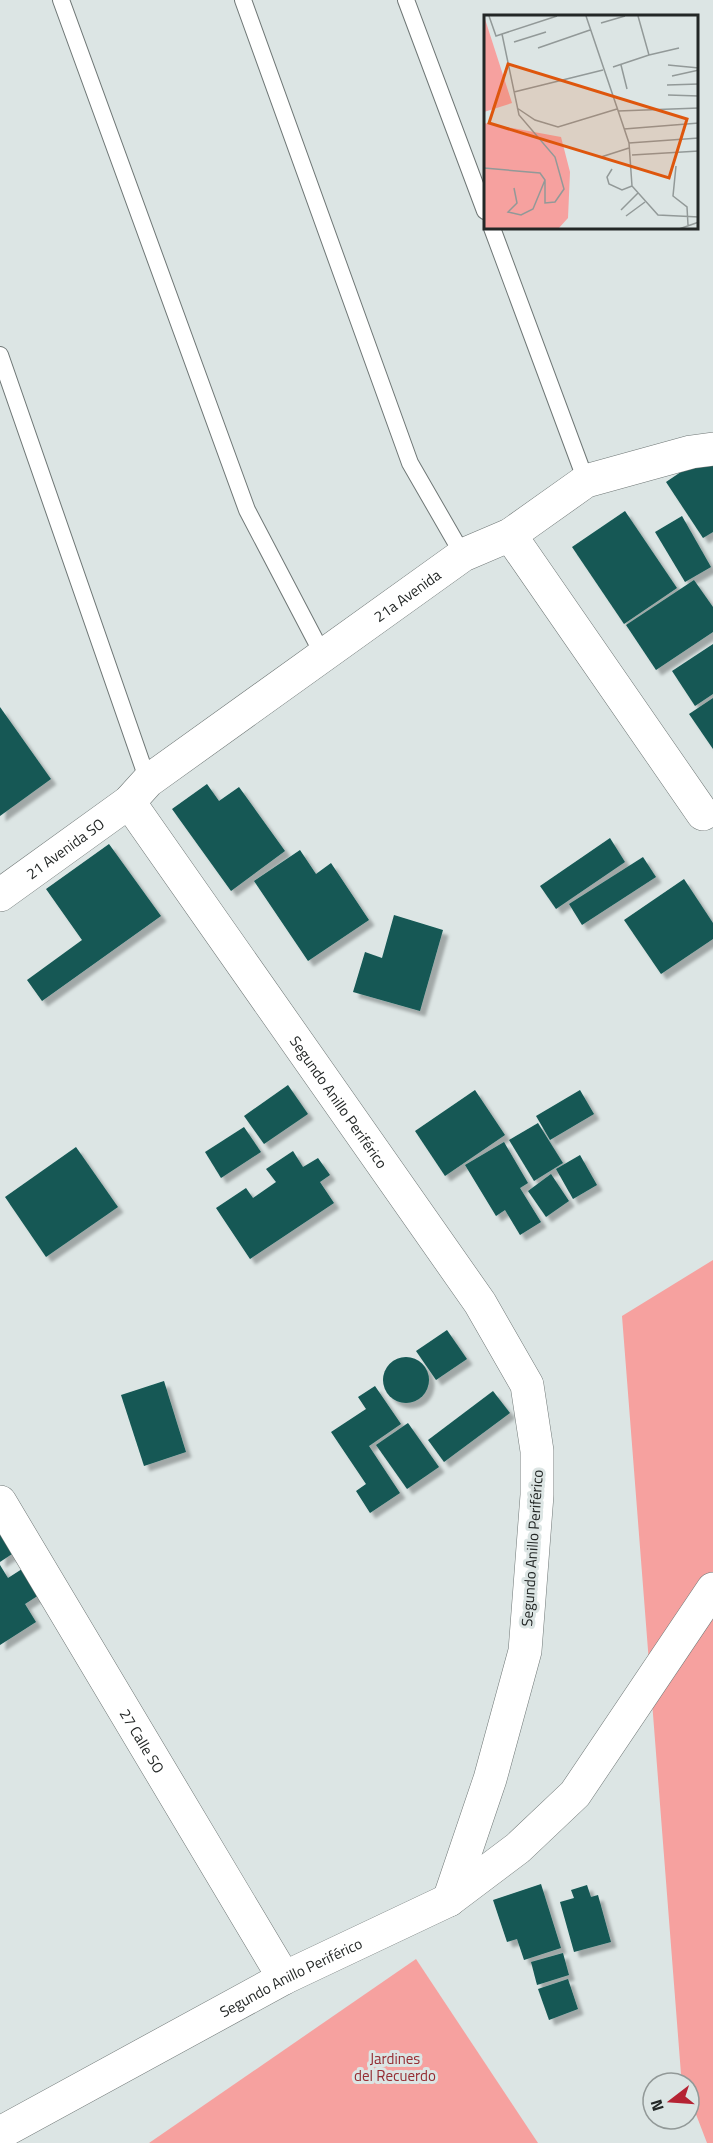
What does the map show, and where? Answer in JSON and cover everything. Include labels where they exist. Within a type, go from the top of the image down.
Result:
[{"type":"street","name":"21a Avenida","points":[[139,791],[463,555],[510,535],[586,481],[691,453],[713,450]]},
{"type":"street","points":[[510,535],[703,814]]},
{"type":"street","name":"21 Avenida SO","points":[[0,895],[139,791]]},
{"type":"street","name":"Segundo Anillo Periférico","points":[[0,2133],[284,1978],[449,1900],[490,1779],[525,1651],[537,1484],[537,1451],[528,1385],[480,1303],[139,791]]},
{"type":"street","name":"27 Calle SO","points":[[0,1502],[284,1978]]},
{"type":"street","points":[[449,1900],[518,1848],[575,1794],[713,1589]]},
{"type":"lane","points":[[61,0],[248,510],[323,655]]},
{"type":"lane","points":[[243,0],[411,463],[463,555]]},
{"type":"lane","points":[[406,0],[484,208]]},
{"type":"lane","points":[[493,230],[586,481]]},
{"type":"lane","points":[[0,355],[139,791]]},
{"type":"green space","points":[[713,1260],[713,2143],[707,2143],[701,2127],[701,2071],[681,2071],[622,1316]]},
{"type":"green space","name":"Jardines del Recuerdo","points":[[416,1959],[538,2143],[149,2143]]},
{"type":"building","points":[[706,455],[713,466],[713,532],[703,538],[666,482]]},
{"type":"building","points":[[625,511],[677,588],[624,624],[572,547]]},
{"type":"building","points":[[682,516],[711,567],[685,582],[655,532]]},
{"type":"building","points":[[694,580],[713,607],[713,632],[656,670],[626,625]]},
{"type":"building","points":[[713,644],[713,694],[695,706],[672,671]]},
{"type":"building","points":[[713,698],[713,749],[689,714]]},
{"type":"building","points":[[0,707],[51,779],[0,816]]},
{"type":"building","points":[[207,784],[219,801],[239,787],[285,851],[231,891],[172,809]]},
{"type":"building","points":[[610,838],[625,862],[556,909],[540,886]]},
{"type":"building","points":[[109,844],[161,916],[42,1001],[27,980],[82,940],[46,889]]},
{"type":"building","points":[[300,850],[316,874],[331,863],[369,920],[308,961],[254,881]]},
{"type":"building","points":[[643,857],[656,877],[582,925],[569,904]]},
{"type":"building","points":[[684,879],[713,923],[713,939],[661,974],[624,920]]},
{"type":"building","points":[[394,915],[443,930],[420,1011],[353,992],[365,952],[382,958]]},
{"type":"building","points":[[288,1085],[308,1114],[264,1144],[244,1116]]},
{"type":"building","points":[[475,1090],[505,1135],[445,1176],[415,1131]]},
{"type":"building","points":[[580,1090],[594,1114],[550,1140],[536,1116]]},
{"type":"building","points":[[538,1123],[563,1163],[534,1181],[509,1140]]},
{"type":"building","points":[[244,1127],[261,1152],[221,1178],[205,1152]]},
{"type":"building","points":[[504,1142],[528,1183],[520,1188],[541,1222],[520,1235],[505,1210],[496,1216],[465,1165]]},
{"type":"building","points":[[76,1147],[118,1207],[46,1257],[5,1197]]},
{"type":"building","points":[[293,1151],[303,1167],[318,1158],[330,1175],[320,1182],[334,1203],[250,1259],[216,1208],[246,1188],[253,1198],[276,1182],[266,1169]]},
{"type":"building","points":[[580,1155],[597,1185],[573,1199],[556,1169]]},
{"type":"building","points":[[551,1174],[569,1201],[546,1217],[528,1191]]},
{"type":"building","points":[[447,1330],[467,1359],[436,1380],[416,1351]]},
{"type":"building","points":[[406,1357],[422,1364],[429,1380],[422,1396],[406,1403],[390,1396],[383,1380],[390,1364]]},
{"type":"building","points":[[164,1381],[186,1452],[144,1466],[121,1395]]},
{"type":"building","points":[[375,1386],[401,1424],[369,1446],[400,1493],[370,1513],[356,1491],[366,1484],[331,1432],[366,1409],[358,1397]]},
{"type":"building","points":[[493,1391],[510,1413],[444,1462],[428,1440]]},
{"type":"building","points":[[408,1423],[439,1467],[407,1489],[376,1445]]},
{"type":"building","points":[[0,1534],[12,1554],[0,1562]]},
{"type":"building","points":[[0,1565],[8,1578],[22,1569],[39,1595],[25,1604],[36,1622],[0,1645]]},
{"type":"building","points":[[541,1884],[561,1948],[524,1960],[517,1939],[507,1942],[493,1900]]},
{"type":"building","points":[[587,1885],[591,1897],[598,1895],[611,1942],[574,1952],[560,1902],[574,1898],[571,1890]]},
{"type":"building","points":[[563,1953],[569,1975],[537,1985],[531,1962]]},
{"type":"building","points":[[568,1979],[578,2009],[549,2020],[538,1989]]}]
